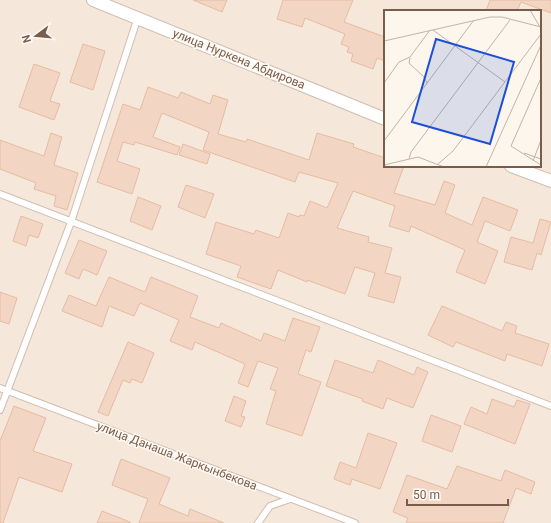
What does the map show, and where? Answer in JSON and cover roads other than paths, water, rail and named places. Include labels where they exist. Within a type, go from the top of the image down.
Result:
[{"type":"street","name":"улица Нуркена Абдирова","points":[[93,0],[138,17],[384,119]]},
{"type":"street","points":[[514,167],[551,181]]},
{"type":"lane","points":[[0,410],[71,222],[138,17]]},
{"type":"lane","points":[[0,194],[551,406]]},
{"type":"lane","name":"улица Данаша Жаркынбекова","points":[[0,388],[355,523]]},
{"type":"lane","points":[[258,523],[270,506],[290,498]]}]
